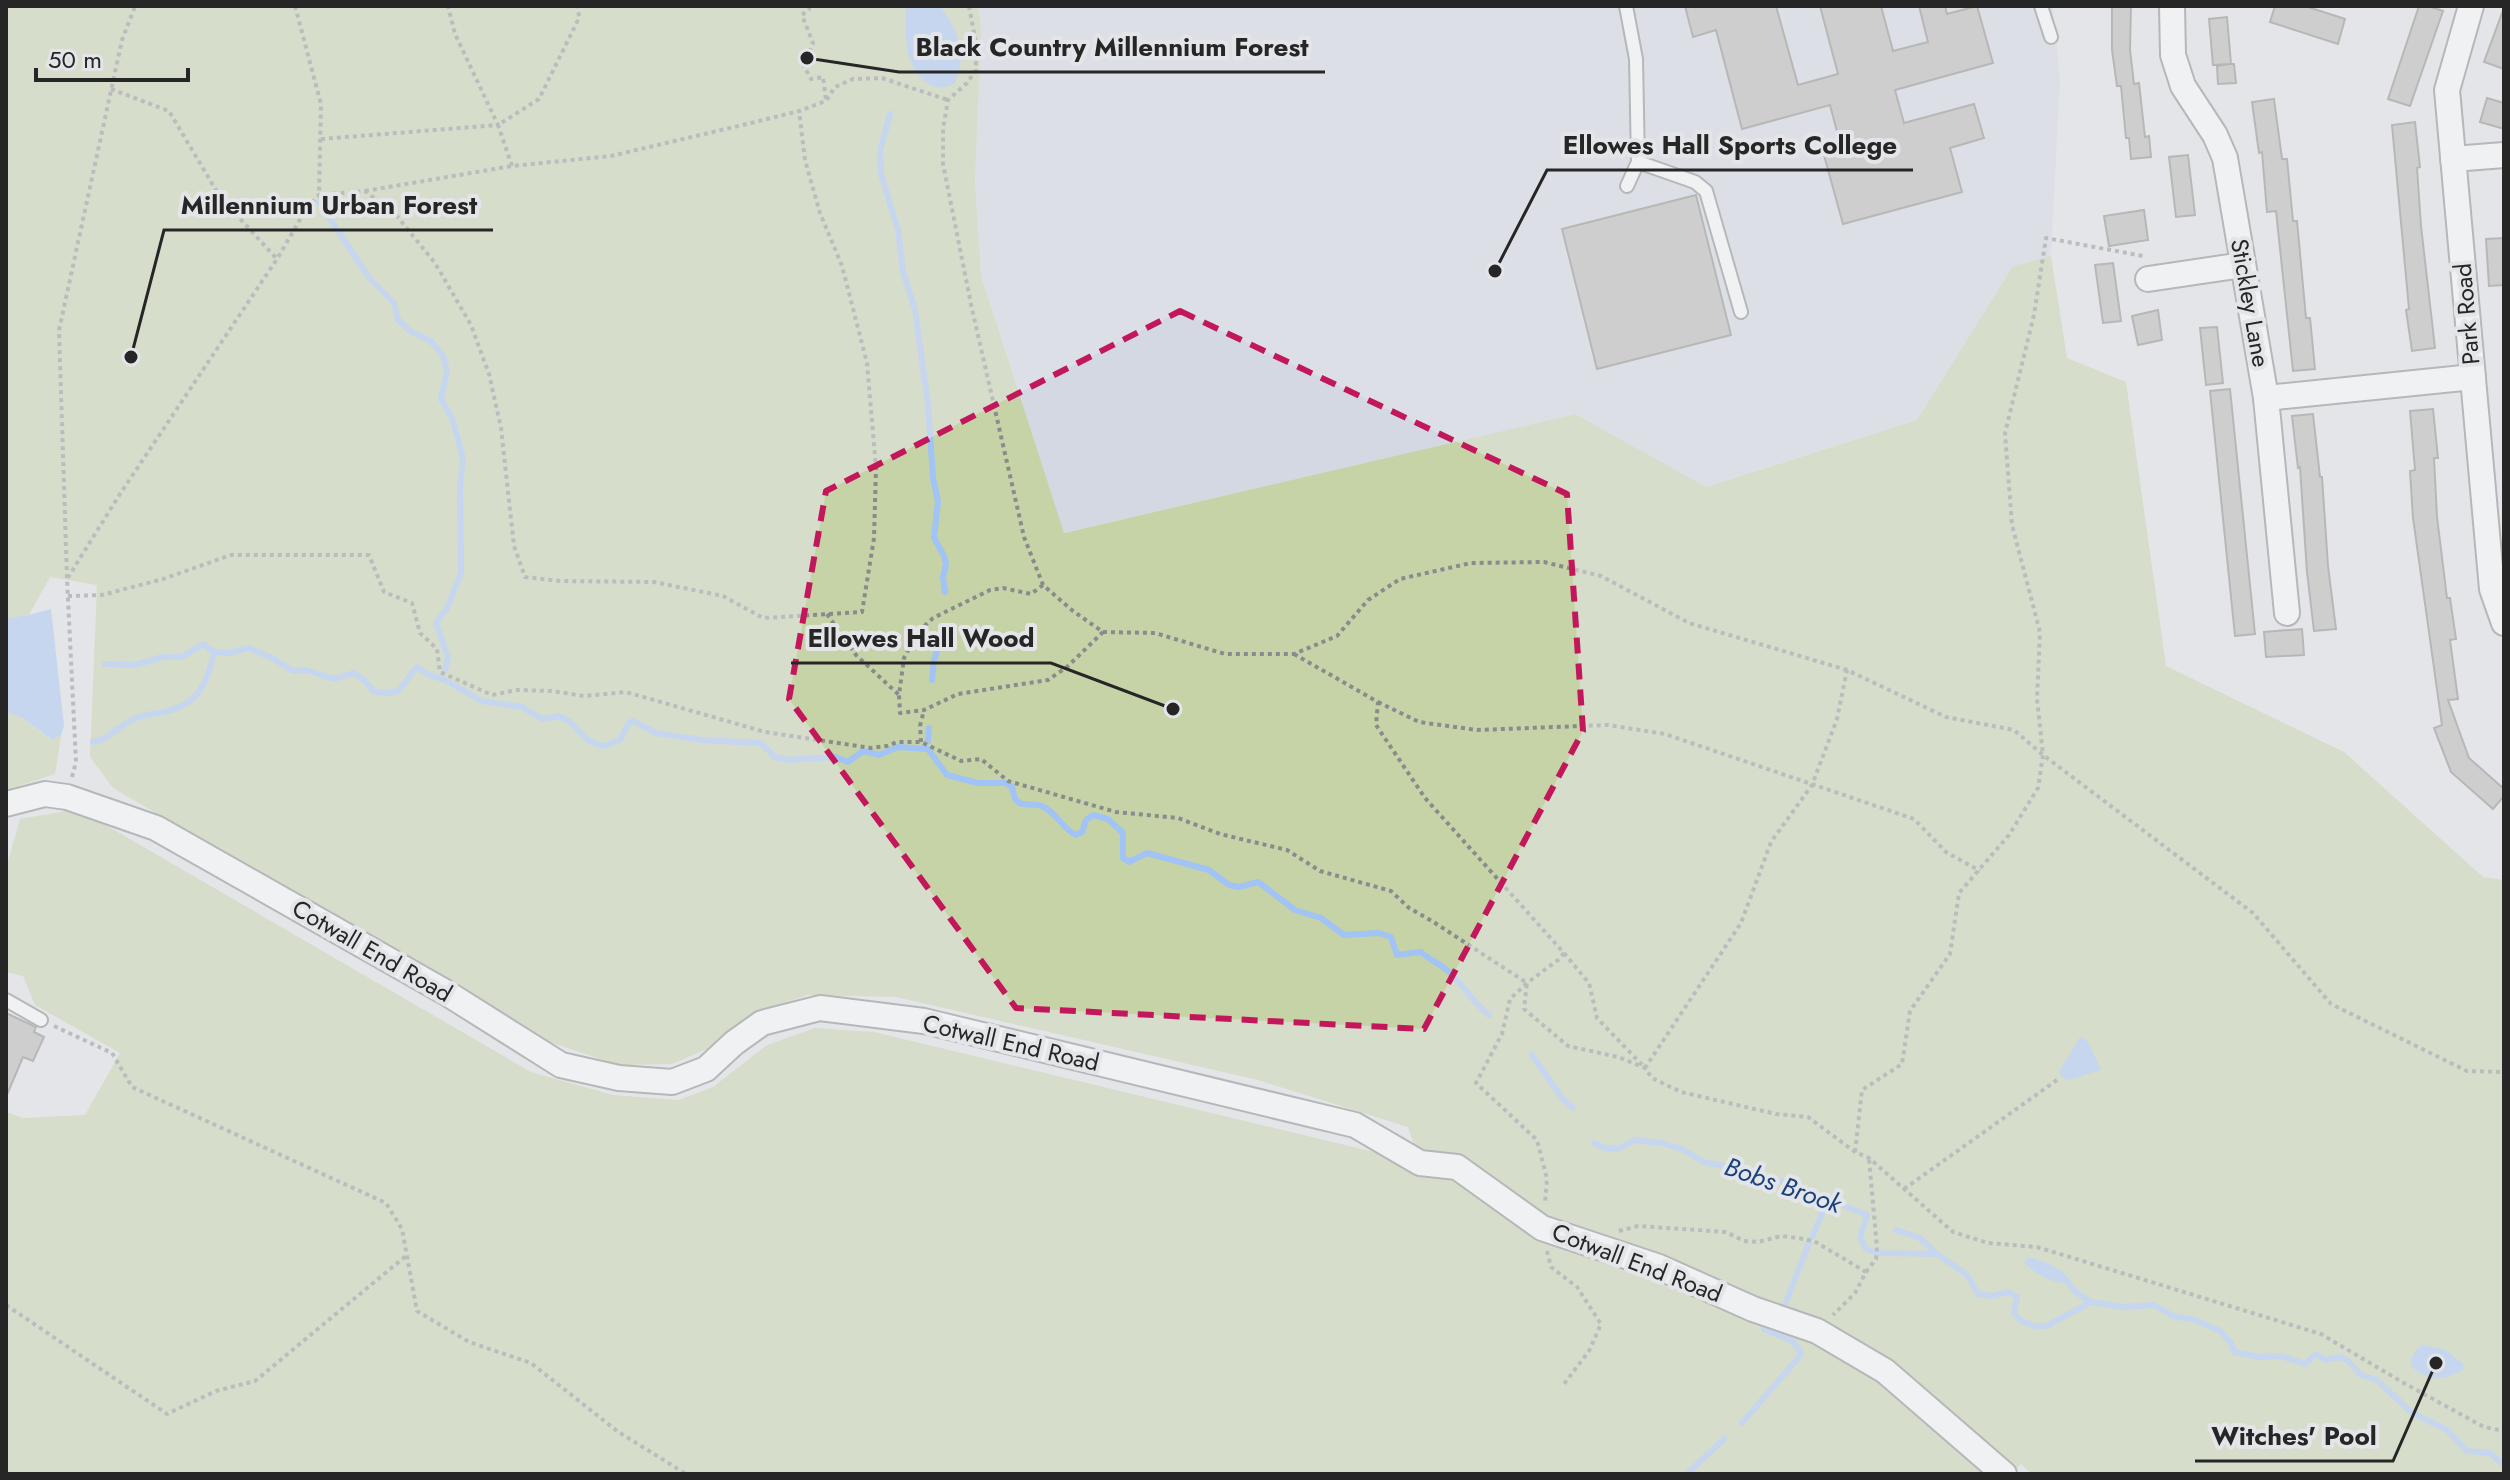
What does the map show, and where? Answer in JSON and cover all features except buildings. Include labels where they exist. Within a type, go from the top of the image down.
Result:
[{"type":"street","name":"Stickley Lane","points":[[2172,6],[2173,55],[2183,86],[2215,135],[2225,158],[2266,398],[2287,613]]},
{"type":"street","name":"Park Road","points":[[2471,6],[2447,90],[2492,589],[2504,623]]},
{"type":"street","points":[[2453,159],[2504,155]]},
{"type":"street","points":[[2148,279],[2243,265]]},
{"type":"street","points":[[2266,398],[2473,377]]},
{"type":"street","name":"Cotwall End Road","points":[[6,804],[45,794],[67,797],[156,828],[445,992],[561,1065],[619,1078],[672,1082],[706,1069],[762,1023],[820,1008],[924,1021],[1355,1125],[1420,1163],[1457,1167],[1542,1228],[1659,1267],[1753,1309],[1817,1331],[1885,1371],[2004,1474]]},
{"type":"lane","points":[[1626,6],[1636,59],[1638,162],[1627,186]]},
{"type":"lane","points":[[2041,6],[2051,37]]},
{"type":"lane","points":[[1638,162],[1695,182],[1706,191],[1741,312]]},
{"type":"lane","points":[[6,1000],[41,1020]]},
{"type":"path","points":[[67,797],[76,762],[59,330],[122,40],[133,6]]},
{"type":"path","points":[[295,6],[321,104],[319,195]]},
{"type":"path","points":[[448,6],[455,34],[498,125],[512,166]]},
{"type":"path","points":[[321,139],[498,125],[539,99],[579,18],[578,6]]},
{"type":"path","points":[[809,6],[802,15],[813,43],[804,66],[811,79],[823,77],[826,101]]},
{"type":"path","points":[[969,6],[976,43],[976,70],[948,100],[943,129],[943,164],[972,309],[1024,537],[1043,585],[1103,632],[1155,633],[1225,654],[1294,654],[1337,636],[1368,600],[1400,579],[1471,563],[1544,562],[1601,576],[1689,623],[1847,670],[1946,717],[2014,730],[2253,913],[2331,1004],[2467,1071],[2504,1072]]},
{"type":"path","points":[[67,579],[277,259],[308,206],[319,195],[365,191],[512,166],[611,156],[799,111],[826,101],[835,87],[853,79],[882,78],[948,100]]},
{"type":"path","points":[[111,89],[169,111],[220,197],[277,259]]},
{"type":"path","points":[[365,191],[396,215],[435,263],[471,325],[489,374],[501,428],[514,546],[525,577],[560,581],[654,582],[723,596],[763,618],[862,612],[874,538],[876,468],[867,363],[842,266],[820,213],[805,160],[799,111]]},
{"type":"path","points":[[1855,1152],[1862,1090],[1902,1064],[1910,1011],[1950,954],[1959,893],[2009,835],[2038,788],[2043,755],[2037,699],[2040,632],[2012,525],[2005,433],[2034,315],[2046,238],[2147,257],[2148,279]]},
{"type":"path","points":[[68,596],[102,595],[163,579],[231,555],[369,555],[384,592],[412,603],[420,633],[437,649],[440,672],[492,695],[517,690],[584,696],[626,692],[765,732],[871,748],[897,742],[921,742],[961,761],[981,759],[1008,781],[1116,812],[1178,818],[1220,834],[1287,850],[1320,871],[1391,891],[1409,908],[1527,983]]},
{"type":"path","points":[[1043,585],[1031,594],[1003,588],[990,590],[933,618],[918,632],[908,648],[899,695],[900,713],[924,710],[958,694],[1048,680],[1067,667],[1103,632]]},
{"type":"path","points":[[827,614],[856,655],[899,695]]},
{"type":"path","points":[[1294,654],[1419,722],[1477,730],[1608,725],[1665,734],[1914,819],[1946,852],[1980,871]]},
{"type":"path","points":[[1645,1068],[1741,923],[1771,842],[1812,785],[1837,719],[1847,670]]},
{"type":"path","points":[[1378,702],[1376,725],[1425,798],[1589,983],[1597,1018],[1652,1078],[1681,1092],[1776,1114],[1808,1117],[1855,1152],[1869,1158],[1953,1232],[1988,1243],[2037,1247],[2321,1334],[2484,1427],[2504,1431]]},
{"type":"path","points":[[921,742],[920,726],[924,710]]},
{"type":"path","points":[[1564,953],[1510,999],[1502,1034],[1476,1083],[1537,1140],[1547,1179],[1542,1228],[1551,1267],[1577,1287],[1601,1324],[1589,1351],[1564,1384]]},
{"type":"path","points":[[1527,983],[1524,1009],[1568,1046],[1618,1057],[1645,1068]]},
{"type":"path","points":[[41,1020],[112,1053],[132,1087],[386,1203],[402,1229],[417,1311],[469,1342],[531,1363],[617,1431],[686,1474]]},
{"type":"path","points":[[1904,1189],[2057,1080]]},
{"type":"path","points":[[1817,1331],[1855,1293],[1876,1259],[1869,1158]]},
{"type":"path","points":[[1614,1232],[1638,1226],[1726,1232],[1744,1241],[1758,1242],[1781,1236],[1798,1238],[1823,1245],[1866,1272]]},
{"type":"path","points":[[6,1305],[167,1414],[216,1391],[255,1381],[407,1255]]},
{"type":"highlighted area","points":[[1180,311],[1567,494],[1583,731],[1424,1029],[1016,1008],[789,699],[826,491]]},
{"type":"shaded area","points":[[978,6],[2053,6],[2060,80],[2051,256],[2013,266],[1917,420],[1705,487],[1575,414],[1063,533],[981,276],[975,182],[981,25]]},
{"type":"green space","points":[[6,6],[978,6],[981,25],[975,182],[981,276],[1064,533],[1575,414],[1706,487],[1917,420],[2013,266],[2051,256],[2067,358],[2126,382],[2166,666],[2344,752],[2483,877],[2504,880],[2504,1474],[2032,1474],[2021,1464],[2013,1474],[6,1474],[6,1112],[23,1118],[85,1115],[120,1053],[35,1005],[23,976],[6,972],[6,868],[20,819],[78,809],[531,1072],[613,1095],[678,1100],[713,1087],[767,1045],[815,1028],[874,1032],[1420,1163],[1408,1127],[1258,1080],[896,997],[808,995],[757,1012],[716,1045],[672,1064],[619,1065],[546,1041],[113,788],[90,757],[97,585],[50,577],[29,615],[6,618]]},
{"type":"green space","points":[[6,712],[23,718],[51,740],[61,735],[55,774],[6,790]]},
{"type":"water","points":[[906,6],[940,6],[946,15],[961,53],[954,84],[932,86],[914,69],[907,50]]},
{"type":"water","points":[[51,609],[64,726],[61,735],[52,740],[23,718],[6,712],[6,618]]},
{"type":"water","points":[[2080,1037],[2088,1042],[2101,1070],[2068,1080],[2059,1072]]},
{"type":"water","points":[[2028,1257],[2058,1269],[2071,1282],[2052,1281],[2040,1275],[2024,1263]]},
{"type":"water","points":[[2422,1345],[2446,1350],[2463,1364],[2463,1370],[2436,1378],[2418,1372],[2411,1363]]},
{"type":"waterway","points":[[890,114],[880,151],[881,174],[898,230],[903,271],[915,310],[938,501],[934,538],[946,564],[943,577],[945,592]]},
{"type":"waterway","points":[[319,202],[370,279],[394,303],[398,320],[411,332],[431,341],[443,356],[447,371],[441,399],[453,420],[463,459],[460,486],[461,573],[447,608],[436,623],[448,657],[445,670]]},
{"type":"waterway","points":[[932,680],[934,661],[944,629]]},
{"type":"waterway","points":[[105,664],[134,665],[163,657],[182,657],[203,644],[214,652]]},
{"type":"waterway","name":"Bobs Brook","points":[[214,652],[229,653],[249,648],[293,671],[306,670],[334,679],[354,673],[374,692],[387,693],[398,691],[417,667],[482,701],[522,707],[542,719],[559,716],[569,721],[589,741],[603,746],[620,740],[633,721],[656,733],[702,740],[761,743],[775,757],[789,760],[836,757],[848,762],[863,751],[879,755],[898,747],[928,749],[947,775],[978,783],[1006,783],[1012,787],[1018,802],[1046,808],[1076,835],[1082,832],[1086,820],[1093,815],[1108,819],[1123,833],[1123,858],[1129,862],[1147,853],[1209,870],[1229,885],[1239,887],[1258,882],[1295,910],[1321,918],[1344,935],[1379,933],[1391,937],[1397,955],[1421,952],[1448,971],[1489,1015]]},
{"type":"waterway","points":[[93,742],[136,718],[187,703],[205,682],[214,652]]},
{"type":"waterway","points":[[928,741],[929,728]]},
{"type":"waterway","name":"Bobs Brook","points":[[1532,1055],[1562,1098],[1573,1108]]},
{"type":"waterway","name":"Bobs Brook","points":[[1594,1143],[1618,1149],[1634,1140],[1662,1143],[1682,1149],[1704,1162],[1753,1172],[1867,1215],[1860,1238],[1866,1249],[1878,1253],[1937,1254],[1967,1275],[1978,1294],[1992,1296],[2008,1292],[2017,1297],[2014,1313],[2021,1321],[2035,1326],[2047,1326],[2091,1302],[2123,1307],[2154,1305],[2173,1316],[2195,1320],[2220,1331],[2231,1343],[2234,1352],[2260,1357],[2281,1356],[2305,1364],[2316,1354],[2326,1360],[2339,1357],[2347,1360],[2361,1375],[2377,1380],[2411,1412],[2447,1430],[2467,1451],[2490,1453],[2504,1465]]},
{"type":"waterway","points":[[1812,1237],[1828,1200]]},
{"type":"waterway","points":[[1896,1230],[1920,1238],[1937,1254]]},
{"type":"waterway","points":[[1785,1305],[1809,1243]]},
{"type":"waterway","points":[[2068,1283],[2091,1302]]},
{"type":"waterway","points":[[1742,1423],[1801,1352],[1792,1341],[1764,1329]]},
{"type":"waterway","points":[[1687,1474],[1724,1439]]},
{"type":"place","name":"Black Country Millennium Forest","points":[[807,58]]},
{"type":"place","name":"Ellowes Hall Sports College","points":[[1495,271]]},
{"type":"place","name":"Millennium Urban Forest","points":[[131,357]]},
{"type":"place","name":"Ellowes Hall Wood","points":[[1173,709]]},
{"type":"place","name":"Witches' Pool","points":[[2436,1363]]}]
